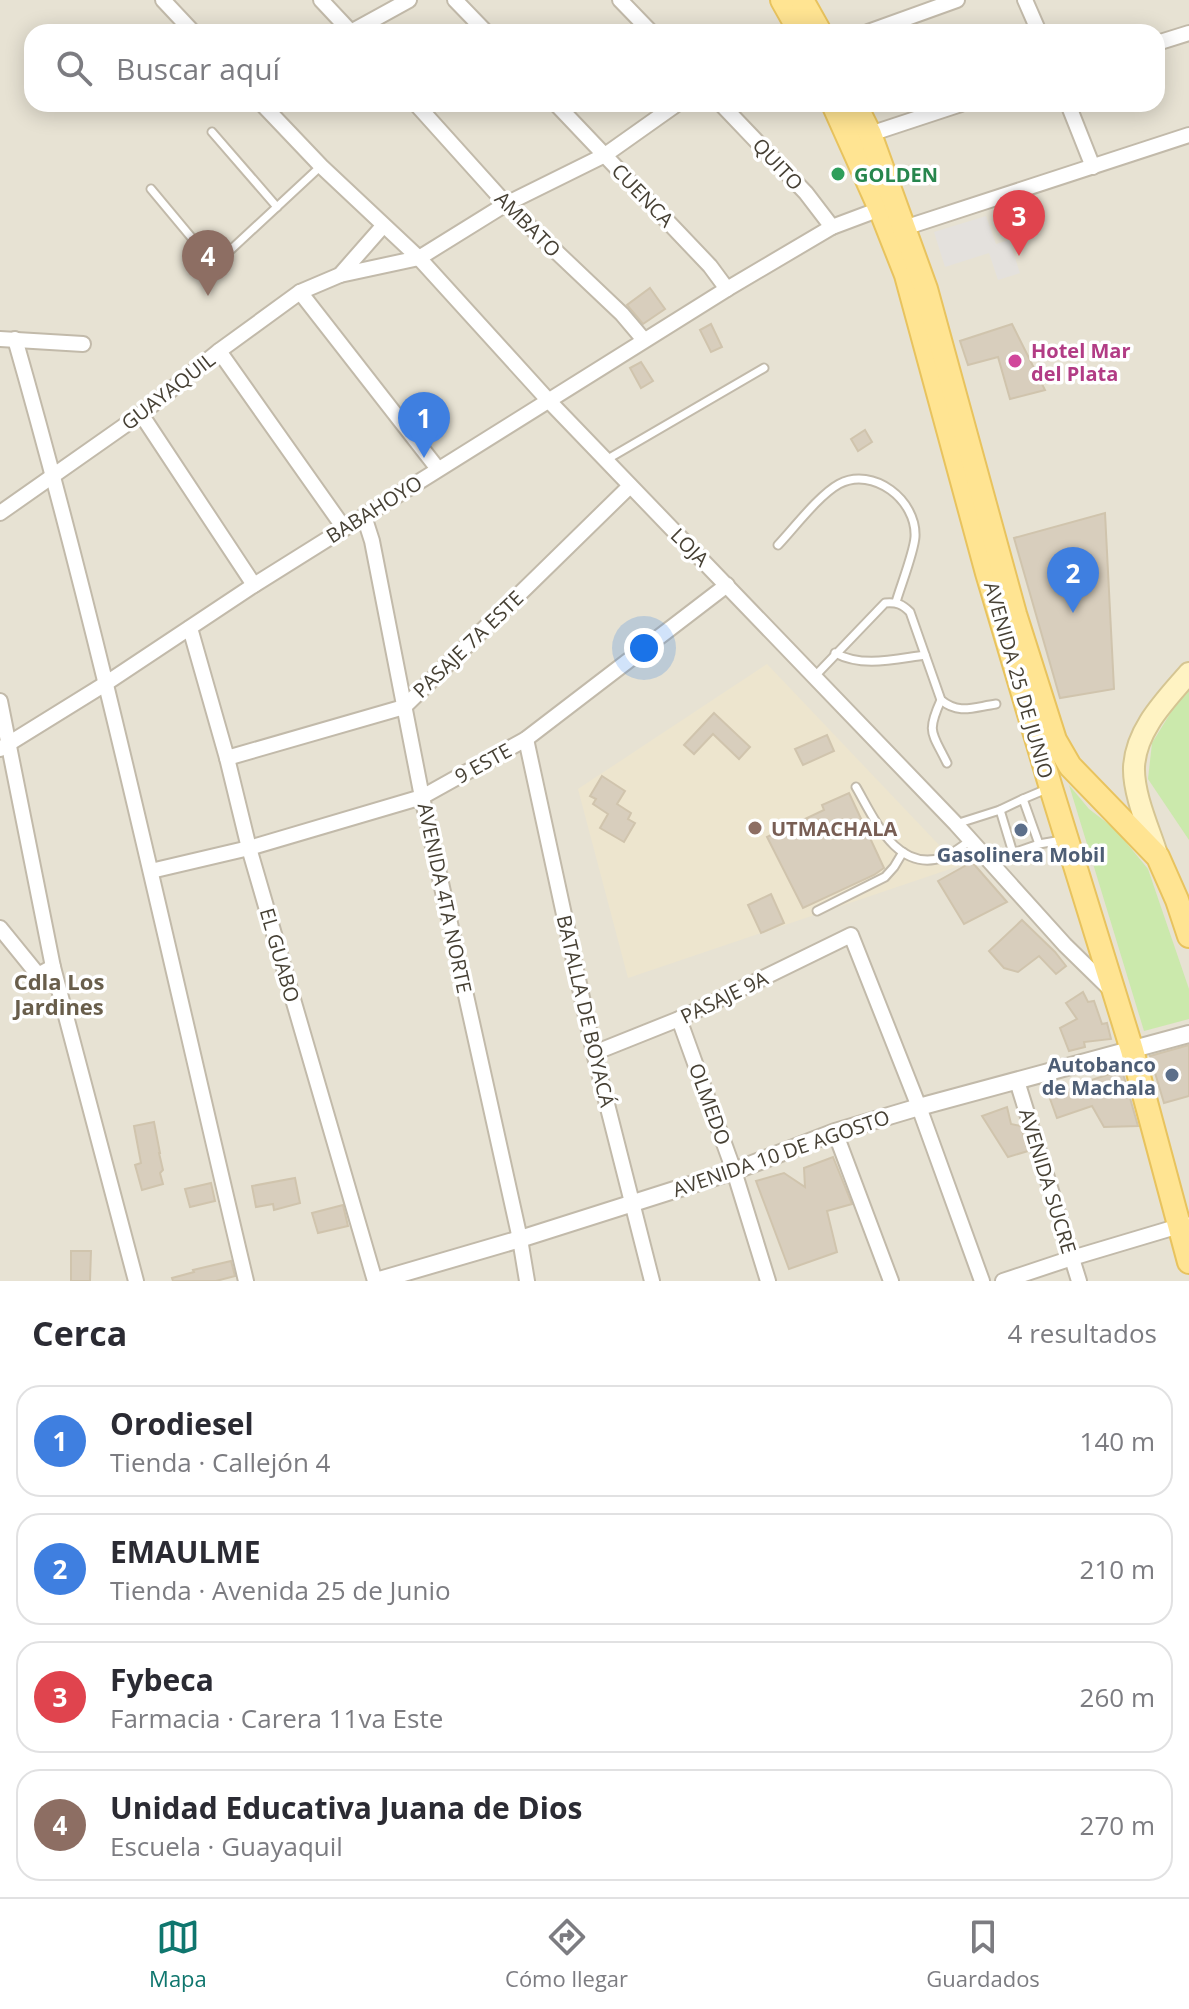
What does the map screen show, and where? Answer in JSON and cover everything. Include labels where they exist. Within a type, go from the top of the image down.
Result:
[{"type":"main road","points":[[782,0],[799,24]]},
{"type":"main road","points":[[802,0],[804,24]]},
{"type":"main road","name":"AVENIDA 25 DE JUNIO","points":[[837,112],[906,275],[987,573],[1184,1225],[1189,1262]]},
{"type":"main road","name":"AVENIDA 25 DE JUNIO","points":[[859,112],[870,134],[926,289],[1015,614],[1055,740],[1070,766],[1158,857]]},
{"type":"main road","points":[[1189,673],[1158,709],[1139,740],[1134,768],[1138,795],[1158,857],[1189,936]]},
{"type":"street","points":[[163,0],[186,24]]},
{"type":"street","points":[[321,0],[344,24]]},
{"type":"street","points":[[366,24],[409,0]]},
{"type":"street","points":[[455,0],[478,24]]},
{"type":"street","points":[[620,0],[643,24]]},
{"type":"street","points":[[890,24],[957,0]]},
{"type":"street","points":[[1025,0],[1036,24]]},
{"type":"street","points":[[1165,40],[1189,33]]},
{"type":"street","name":"LOJA","points":[[270,112],[321,166],[419,258],[548,400],[815,676],[971,840],[1065,945],[1114,993]]},
{"type":"street","name":"AMBATO","points":[[423,112],[506,204],[622,314],[644,340]]},
{"type":"street","name":"CUENCA","points":[[564,112],[710,266],[727,289]]},
{"type":"street","name":"GUAYAQUIL","points":[[0,513],[141,414],[219,351],[300,292],[340,275],[419,258],[506,204],[605,155],[666,112]]},
{"type":"street","name":"QUITO","points":[[729,112],[806,193],[832,227]]},
{"type":"street","points":[[870,134],[937,112]]},
{"type":"street","points":[[1071,112],[1093,167]]},
{"type":"street","points":[[904,228],[1189,135]]},
{"type":"street","name":"BABAHOYO","points":[[4,746],[344,528],[727,289],[832,227],[880,209]]},
{"type":"street","name":"GUAYAQUIL","points":[[340,275],[383,226]]},
{"type":"street","points":[[300,292],[438,469]]},
{"type":"street","points":[[83,344],[8,339],[54,476],[151,871],[246,1281]]},
{"type":"street","points":[[219,351],[344,528]]},
{"type":"street","points":[[141,414],[254,585]]},
{"type":"street","name":"PASAJE 7A ESTE","points":[[227,758],[404,707],[630,486]]},
{"type":"street","name":"AVENIDA 4TA NORTE","points":[[364,516],[372,541],[422,797],[527,1281]]},
{"type":"street","name":"9 ESTE","points":[[151,871],[249,848],[422,797],[526,739],[727,585]]},
{"type":"street","name":"EL GUABO","points":[[190,628],[249,848],[376,1281]]},
{"type":"street","points":[[0,701],[4,746],[53,967],[136,1281]]},
{"type":"street","name":"BATALLA DE BOYACÁ","points":[[526,739],[594,1053],[652,1281]]},
{"type":"street","points":[[0,928],[35,971],[40,974],[53,967]]},
{"type":"street","name":"PASAJE 9A","points":[[594,1053],[679,1019],[851,935],[919,1107]]},
{"type":"street","name":"OLMEDO","points":[[679,1019],[734,1171],[768,1281]]},
{"type":"street","name":"AVENIDA 10 DE AGOSTO","points":[[376,1281],[734,1171],[835,1132],[1189,1034]]},
{"type":"street","name":"AVENIDA SUCRE","points":[[1017,1081],[1079,1281]]},
{"type":"street","points":[[919,1107],[982,1281]]},
{"type":"street","points":[[835,1132],[891,1281]]},
{"type":"street","points":[[1003,1281],[1184,1225]]},
{"type":"lane","points":[[212,132],[277,207]]},
{"type":"lane","points":[[151,189],[206,255],[217,260],[321,166]]},
{"type":"lane","points":[[606,460],[764,368]]},
{"type":"lane","points":[[778,545],[828,491],[841,483],[866,478],[887,486],[913,517],[915,538],[896,602]]},
{"type":"lane","points":[[815,676],[885,603],[896,602],[910,612],[941,700],[950,708],[959,710],[996,704]]},
{"type":"lane","points":[[835,653],[867,662],[925,655]]},
{"type":"lane","points":[[941,700],[931,721],[932,732],[947,763]]},
{"type":"lane","points":[[856,787],[891,844],[912,857],[942,858],[971,840]]},
{"type":"lane","points":[[956,824],[1000,810],[1051,788]]},
{"type":"lane","points":[[1023,799],[1039,844]]},
{"type":"lane","points":[[1000,810],[1013,853]]},
{"type":"lane","points":[[992,864],[1039,844],[1067,839]]},
{"type":"lane","points":[[817,911],[885,877],[903,852]]},
{"type":"shaded area","points":[[0,0],[1189,0],[1189,1281],[0,1281]]},
{"type":"shaded area","points":[[986,216],[996,244],[1009,240],[1020,273],[998,280],[989,253],[945,267],[934,232]]},
{"type":"shaded area","name":"UTMACHALA","points":[[767,664],[959,866],[628,978],[578,789]]},
{"type":"green space","points":[[1189,690],[1189,840],[1148,779],[1152,743],[1176,704]]},
{"type":"green space","points":[[1069,785],[1089,809],[1115,829],[1148,869],[1189,989],[1189,1019],[1144,1031]]},
{"type":"building","points":[[650,288],[665,309],[643,324],[627,305]]},
{"type":"building","points":[[711,324],[722,347],[711,352],[700,330]]},
{"type":"building","name":"Hotel Mar del Plata","points":[[1012,324],[1045,390],[1010,399],[998,357],[968,365],[960,341]]},
{"type":"building","points":[[641,362],[653,381],[641,388],[630,368]]},
{"type":"building","points":[[865,430],[872,442],[858,451],[851,439]]},
{"type":"building","points":[[1105,513],[1114,689],[1060,698],[1014,538]]},
{"type":"building","points":[[714,713],[750,747],[739,759],[713,734],[694,754],[684,745]]},
{"type":"building","points":[[827,735],[834,751],[803,765],[795,749]]},
{"type":"building","points":[[602,776],[625,791],[617,804],[631,813],[628,819],[635,823],[624,842],[600,828],[608,814],[593,804],[596,799],[590,796]]},
{"type":"building","points":[[849,793],[884,868],[803,908],[767,837],[824,810],[822,805]]},
{"type":"building","points":[[972,862],[1007,902],[964,924],[938,881]]},
{"type":"building","points":[[771,894],[784,923],[761,933],[748,905]]},
{"type":"building","points":[[1022,920],[1066,966],[1056,974],[1039,956],[1018,972],[1004,968],[989,951]]},
{"type":"building","points":[[1083,992],[1088,1002],[1094,1001],[1102,1024],[1107,1023],[1111,1039],[1084,1042],[1085,1047],[1069,1051],[1060,1028],[1077,1019],[1066,1003]]},
{"type":"building","name":"Autobanco de Machala","points":[[1189,1045],[1189,1096],[1164,1103],[1150,1056]]},
{"type":"building","points":[[1122,1070],[1138,1126],[1104,1127],[1092,1106],[1057,1118],[1049,1096]]},
{"type":"building","points":[[1007,1107],[1011,1124],[1021,1126],[1028,1151],[1008,1157],[982,1116]]},
{"type":"building","points":[[154,1122],[163,1184],[142,1190],[135,1165],[141,1163],[134,1126]]},
{"type":"building","points":[[833,1157],[852,1204],[827,1211],[837,1252],[789,1269],[756,1181],[784,1173],[805,1187],[804,1168]]},
{"type":"building","points":[[295,1178],[300,1203],[274,1210],[273,1204],[256,1207],[252,1186]]},
{"type":"building","points":[[211,1183],[215,1201],[190,1207],[185,1189]]},
{"type":"building","points":[[343,1205],[348,1226],[318,1233],[312,1213]]},
{"type":"building","points":[[71,1251],[91,1251],[90,1281],[71,1281]]},
{"type":"building","points":[[231,1261],[235,1276],[216,1281],[173,1281],[172,1278],[193,1270]]},
{"type":"place","name":"GOLDEN","points":[[838,174]]},
{"type":"place","name":"Fybeca","points":[[1019,256]]},
{"type":"place","name":"Unidad Educativa Juana de Dios","points":[[208,296]]},
{"type":"place","name":"Hotel Mar del Plata","points":[[1015,361]]},
{"type":"place","name":"Orodiesel","points":[[424,458]]},
{"type":"place","name":"EMAULME","points":[[1073,613]]},
{"type":"place","name":"UTMACHALA","points":[[755,828]]},
{"type":"place","name":"Gasolinera Mobil","points":[[1021,830]]},
{"type":"place","name":"Autobanco de Machala","points":[[1172,1075]]},
{"type":"district","name":"Cdla Los Jardines","points":[[59,994]]}]
